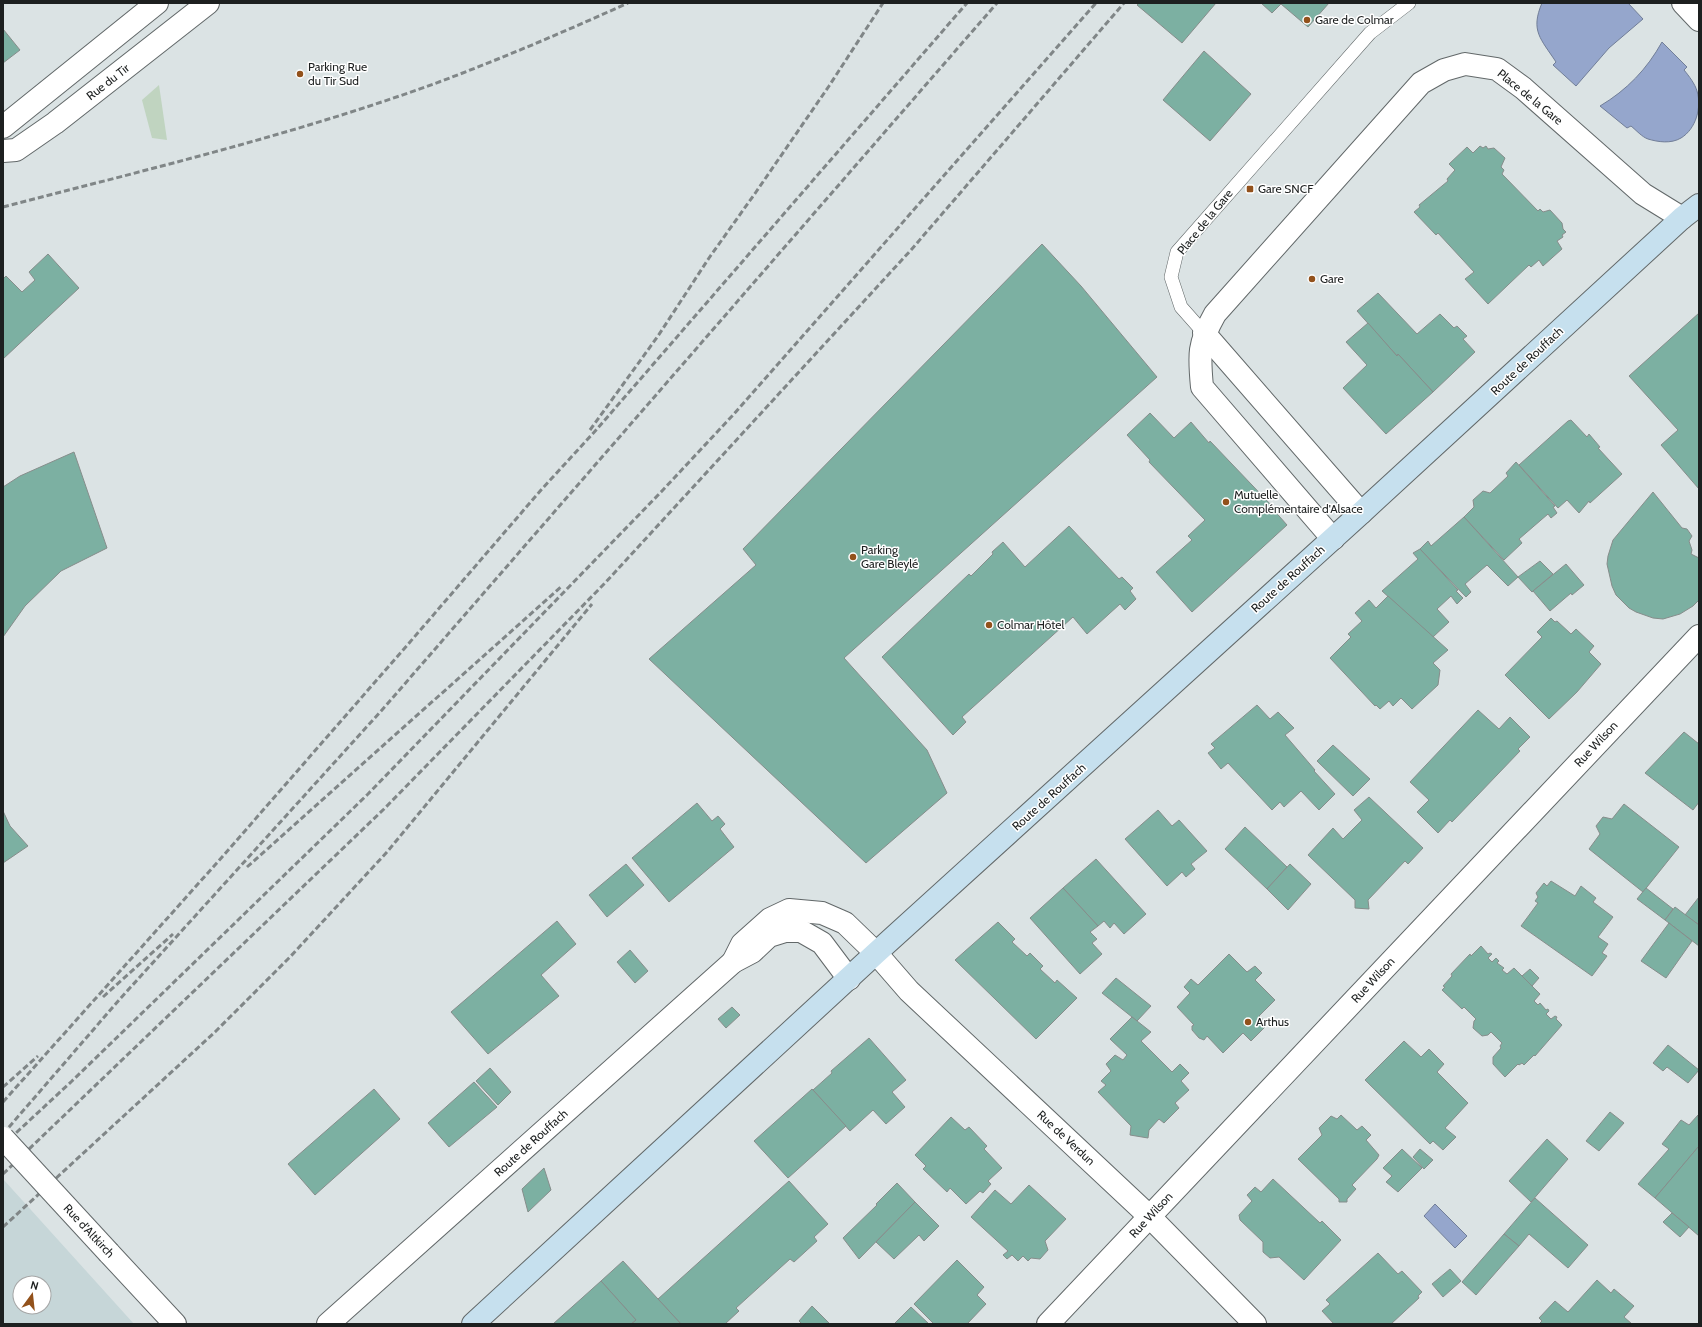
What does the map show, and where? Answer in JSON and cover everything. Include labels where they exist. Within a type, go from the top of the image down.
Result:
[{"type":"main road","name":"Route de Rouffach","points":[[473,1324],[876,953],[1361,514],[1682,218],[1699,205]]},
{"type":"street","points":[[3,127],[157,3]]},
{"type":"street","name":"Rue du Tir","points":[[3,151],[16,150],[56,123],[208,3]]},
{"type":"street","points":[[1684,3],[1699,20]]},
{"type":"street","name":"Place de la Gare","points":[[1333,539],[1202,387],[1199,357],[1204,333],[1214,314],[1327,190],[1357,153],[1421,83],[1444,70],[1465,64],[1497,68],[1523,88],[1643,194],[1682,218]]},
{"type":"street","name":"Place de la Gare","points":[[1204,333],[1330,476],[1361,514]]},
{"type":"street","name":"Rue Wilson","points":[[1048,1324],[1699,636]]},
{"type":"street","name":"Route de Rouffach","points":[[733,962],[742,944],[770,920],[789,910],[804,910],[822,913],[845,923],[876,953]]},
{"type":"street","points":[[804,910],[801,931],[822,943],[849,979]]},
{"type":"street","name":"Route de Rouffach","points":[[328,1324],[733,962],[752,952],[769,936],[785,932],[801,931]]},
{"type":"street","name":"Rue de Verdun","points":[[876,953],[910,991],[1149,1216],[1255,1324]]},
{"type":"street","name":"Rue d'Altkirch","points":[[3,1138],[175,1324]]},
{"type":"lane","name":"Place de la Gare","points":[[1204,333],[1181,307],[1171,277],[1177,252],[1370,33],[1409,3]]},
{"type":"shaded area","points":[[3,1179],[134,1324],[3,1324]]},
{"type":"green space","points":[[159,85],[167,140],[152,138],[142,100]]},
{"type":"water","points":[[1542,3],[1628,3],[1643,19],[1609,48],[1576,86],[1553,65],[1556,62],[1539,34],[1537,21]]},
{"type":"water","points":[[1662,42],[1687,67],[1684,70],[1695,86],[1699,104],[1691,129],[1681,138],[1669,142],[1656,141],[1646,138],[1631,126],[1627,128],[1600,106],[1628,86],[1636,78],[1650,61]]},
{"type":"water","points":[[1435,1204],[1467,1236],[1455,1248],[1424,1216]]},
{"type":"building","points":[[1139,3],[1216,3],[1182,43],[1137,5]]},
{"type":"building","name":"Gare de Colmar","points":[[1261,3],[1329,3],[1308,27],[1281,4],[1272,13]]},
{"type":"building","points":[[3,29],[20,50],[3,63]]},
{"type":"building","points":[[1204,51],[1251,94],[1210,141],[1163,100]]},
{"type":"building","points":[[1480,146],[1483,148],[1486,146],[1488,149],[1494,148],[1505,158],[1501,167],[1504,170],[1502,174],[1538,211],[1540,209],[1543,212],[1550,210],[1562,223],[1563,229],[1566,232],[1562,235],[1563,237],[1557,241],[1562,249],[1543,266],[1539,260],[1531,267],[1529,265],[1488,304],[1465,279],[1474,272],[1438,233],[1436,235],[1414,212],[1420,207],[1419,205],[1448,181],[1447,179],[1455,170],[1449,164],[1467,147],[1473,153]]},
{"type":"building","name":"Parking Gare Bleylé","points":[[1042,244],[1081,286],[1157,377],[844,658],[927,750],[947,793],[866,863],[649,659],[756,565],[743,549]]},
{"type":"building","points":[[48,254],[79,288],[3,359],[3,279],[6,276],[22,292],[35,280],[29,272]]},
{"type":"building","points":[[1378,293],[1417,334],[1440,314],[1454,328],[1457,326],[1467,336],[1463,339],[1475,352],[1433,392],[1398,354],[1397,356],[1357,311]]},
{"type":"building","points":[[1699,313],[1699,489],[1661,445],[1678,430],[1629,376]]},
{"type":"building","points":[[1368,323],[1397,356],[1398,354],[1433,392],[1386,434],[1343,388],[1367,365],[1346,342]]},
{"type":"building","points":[[1150,413],[1174,438],[1191,422],[1209,443],[1210,441],[1273,507],[1272,508],[1287,525],[1192,612],[1156,572],[1192,540],[1188,536],[1205,520],[1149,462],[1150,460],[1127,435]]},
{"type":"building","points":[[1571,420],[1587,437],[1589,434],[1600,447],[1598,448],[1622,474],[1590,503],[1589,501],[1579,513],[1567,500],[1558,508],[1519,465],[1568,421]]},
{"type":"building","points":[[74,452],[107,548],[61,571],[25,606],[3,637],[3,487],[20,476]]},
{"type":"building","points":[[1516,462],[1555,506],[1553,507],[1557,513],[1551,518],[1548,514],[1519,539],[1522,543],[1504,560],[1464,517],[1474,507],[1473,500],[1483,491],[1490,493],[1508,476],[1506,473]]},
{"type":"building","points":[[1653,492],[1682,528],[1687,529],[1692,536],[1689,541],[1692,550],[1691,554],[1699,558],[1699,600],[1693,606],[1680,614],[1663,619],[1653,618],[1629,608],[1616,595],[1612,586],[1607,564],[1613,540]]},
{"type":"building","points":[[1464,517],[1518,577],[1508,586],[1487,565],[1465,584],[1471,592],[1466,597],[1420,549],[1428,541],[1431,546]]},
{"type":"building","name":"Colmar Hôtel","points":[[1069,526],[1119,579],[1122,577],[1133,588],[1130,591],[1136,599],[1125,610],[1120,604],[1087,634],[1073,617],[962,717],[966,722],[953,735],[882,657],[969,574],[971,576],[1003,542],[1025,567]]},
{"type":"building","points":[[1420,549],[1458,590],[1456,591],[1463,598],[1457,604],[1451,596],[1437,609],[1449,622],[1433,637],[1382,591],[1418,559],[1413,553]]},
{"type":"building","points":[[1540,561],[1553,574],[1532,592],[1518,577]]},
{"type":"building","points":[[1566,564],[1584,585],[1572,595],[1571,593],[1550,611],[1533,591]]},
{"type":"building","points":[[1388,596],[1448,650],[1433,663],[1440,670],[1438,685],[1412,709],[1401,698],[1393,706],[1389,701],[1380,709],[1376,705],[1375,706],[1330,658],[1351,637],[1348,634],[1362,621],[1355,613],[1369,600],[1376,608]]},
{"type":"building","points":[[1551,618],[1555,622],[1557,621],[1571,634],[1576,629],[1594,646],[1589,652],[1601,664],[1577,692],[1549,719],[1505,675],[1542,637],[1537,632]]},
{"type":"building","points":[[1257,705],[1270,719],[1278,712],[1294,728],[1285,735],[1335,794],[1319,810],[1301,791],[1284,807],[1280,802],[1272,810],[1228,763],[1221,769],[1208,753],[1215,748],[1211,744]]},
{"type":"building","points":[[1478,710],[1499,729],[1510,717],[1530,737],[1518,749],[1520,751],[1452,822],[1450,820],[1438,833],[1417,812],[1429,800],[1410,782]]},
{"type":"building","points":[[1684,732],[1699,744],[1699,802],[1693,810],[1645,773]]},
{"type":"building","points":[[1333,745],[1370,779],[1353,796],[1317,761]]},
{"type":"building","points":[[1369,797],[1423,848],[1408,864],[1405,861],[1368,900],[1369,909],[1355,908],[1355,900],[1308,855],[1333,828],[1343,839],[1362,820],[1354,810]]},
{"type":"building","points":[[697,803],[712,821],[718,816],[725,824],[720,829],[734,847],[669,902],[632,858]]},
{"type":"building","points":[[1624,804],[1679,847],[1643,892],[1589,849],[1600,834],[1596,826],[1603,817],[1612,819]]},
{"type":"building","points":[[1158,810],[1172,826],[1179,820],[1207,851],[1191,864],[1195,869],[1186,877],[1182,872],[1167,886],[1125,839]]},
{"type":"building","points":[[3,811],[10,826],[28,846],[3,863]]},
{"type":"building","points":[[1245,827],[1287,867],[1267,889],[1225,849]]},
{"type":"building","points":[[1096,859],[1146,914],[1124,934],[1114,923],[1110,928],[1104,921],[1098,926],[1063,888]]},
{"type":"building","points":[[626,864],[644,885],[607,917],[589,895]]},
{"type":"building","points":[[1290,864],[1311,884],[1288,910],[1267,889]]},
{"type":"building","points":[[1551,881],[1575,896],[1581,886],[1596,898],[1593,902],[1613,917],[1598,937],[1608,944],[1602,953],[1607,956],[1592,976],[1521,926],[1538,903],[1535,901],[1538,897],[1536,893],[1544,883],[1547,886]]},
{"type":"building","points":[[1063,888],[1098,926],[1090,932],[1097,939],[1092,943],[1102,954],[1080,974],[1030,918]]},
{"type":"building","points":[[1646,888],[1673,909],[1665,920],[1637,899]]},
{"type":"building","points":[[1699,897],[1699,925],[1685,915]]},
{"type":"building","points":[[1675,907],[1699,925],[1699,946],[1665,920]]},
{"type":"building","points":[[557,921],[576,944],[541,975],[559,996],[488,1054],[451,1012]]},
{"type":"building","points":[[998,922],[1015,939],[1012,942],[1027,956],[1030,953],[1043,966],[1040,969],[1055,983],[1057,980],[1077,998],[1036,1039],[955,960]]},
{"type":"building","points":[[1669,923],[1692,941],[1666,978],[1641,961]]},
{"type":"building","points":[[1481,946],[1488,954],[1492,954],[1488,958],[1492,962],[1496,958],[1499,961],[1497,963],[1504,968],[1502,970],[1507,974],[1514,968],[1540,994],[1534,1001],[1538,1005],[1540,1003],[1546,1010],[1548,1009],[1549,1011],[1546,1014],[1551,1019],[1555,1016],[1557,1017],[1556,1019],[1562,1025],[1535,1056],[1534,1055],[1524,1065],[1522,1063],[1519,1065],[1518,1064],[1505,1077],[1493,1064],[1493,1057],[1501,1048],[1500,1046],[1502,1043],[1491,1032],[1488,1035],[1482,1036],[1473,1028],[1474,1021],[1476,1019],[1464,1007],[1462,1009],[1442,990],[1445,987],[1443,986],[1452,976],[1451,974],[1470,954],[1471,956]]},
{"type":"building","points":[[630,950],[648,971],[635,983],[617,962]]},
{"type":"building","points":[[1229,954],[1247,972],[1255,966],[1262,973],[1255,980],[1275,1000],[1259,1016],[1268,1024],[1251,1041],[1243,1033],[1223,1053],[1207,1036],[1204,1040],[1199,1038],[1192,1030],[1192,1026],[1194,1025],[1177,1007],[1190,993],[1184,987],[1191,979],[1198,985]]},
{"type":"building","points":[[1530,969],[1539,978],[1532,986],[1522,976]]},
{"type":"building","points":[[1116,978],[1151,1006],[1137,1021],[1102,993]]},
{"type":"building","points":[[732,1007],[740,1015],[726,1028],[718,1019]]},
{"type":"building","points":[[1132,1017],[1151,1032],[1141,1041],[1172,1072],[1180,1064],[1189,1073],[1181,1081],[1189,1090],[1175,1103],[1179,1108],[1164,1123],[1159,1119],[1149,1130],[1148,1138],[1130,1135],[1131,1126],[1098,1092],[1106,1085],[1101,1081],[1111,1071],[1106,1064],[1115,1055],[1123,1060],[1127,1055],[1110,1039]]},
{"type":"building","points":[[869,1038],[906,1080],[892,1092],[905,1107],[886,1124],[873,1110],[850,1131],[813,1090],[832,1073],[831,1071]]},
{"type":"building","points":[[1404,1041],[1421,1057],[1429,1049],[1444,1064],[1437,1072],[1468,1103],[1445,1128],[1456,1137],[1443,1150],[1433,1141],[1430,1144],[1365,1080]]},
{"type":"building","points":[[1668,1045],[1699,1070],[1688,1083],[1667,1067],[1663,1071],[1653,1063]]},
{"type":"building","points":[[490,1068],[511,1092],[498,1105],[476,1081]]},
{"type":"building","points":[[474,1082],[497,1107],[449,1147],[428,1123]]},
{"type":"building","points":[[374,1089],[400,1119],[315,1195],[288,1164]]},
{"type":"building","points":[[812,1089],[846,1126],[788,1178],[754,1141]]},
{"type":"building","points":[[1610,1112],[1624,1123],[1599,1151],[1586,1141]]},
{"type":"building","points":[[1341,1115],[1357,1130],[1362,1126],[1371,1135],[1366,1140],[1379,1155],[1352,1185],[1356,1189],[1347,1199],[1347,1202],[1339,1202],[1339,1199],[1298,1159],[1322,1135],[1319,1128],[1331,1116],[1337,1119]]},
{"type":"building","points":[[1698,1115],[1699,1146],[1655,1198],[1638,1184],[1669,1149],[1662,1144],[1681,1120],[1689,1125]]},
{"type":"building","points":[[951,1117],[965,1130],[969,1127],[987,1146],[984,1149],[1002,1168],[988,1181],[991,1184],[983,1193],[980,1191],[966,1204],[950,1188],[947,1192],[923,1169],[926,1166],[915,1155]]},
{"type":"building","points":[[1547,1139],[1568,1159],[1531,1202],[1509,1181]]},
{"type":"building","points":[[1699,1146],[1699,1236],[1655,1198]]},
{"type":"building","points":[[1402,1149],[1422,1168],[1398,1192],[1386,1182],[1392,1176],[1383,1168]]},
{"type":"building","points":[[1420,1149],[1433,1160],[1424,1169],[1413,1157]]},
{"type":"building","points":[[544,1168],[551,1190],[528,1212],[522,1189]]},
{"type":"building","points":[[1273,1179],[1320,1223],[1322,1221],[1341,1240],[1304,1280],[1279,1257],[1270,1258],[1263,1252],[1263,1242],[1240,1220],[1239,1215],[1252,1201],[1247,1195],[1255,1187],[1261,1192]]},
{"type":"building","points":[[789,1181],[828,1224],[814,1237],[817,1241],[794,1262],[790,1259],[736,1308],[739,1311],[725,1324],[681,1324],[658,1299]]},
{"type":"building","points":[[897,1183],[915,1202],[859,1259],[843,1238]]},
{"type":"building","points":[[1029,1185],[1066,1219],[1045,1241],[1048,1250],[1040,1259],[1031,1258],[1028,1261],[1023,1256],[1018,1261],[1012,1255],[1007,1259],[1003,1255],[1008,1251],[971,1217],[995,1190],[1011,1204]]},
{"type":"building","points":[[1535,1198],[1588,1245],[1568,1268],[1529,1234],[1519,1246],[1504,1234]]},
{"type":"building","points":[[915,1202],[939,1226],[924,1241],[919,1235],[894,1259],[876,1242]]},
{"type":"building","points":[[1672,1213],[1689,1227],[1680,1237],[1663,1222]]},
{"type":"building","points":[[1504,1234],[1519,1246],[1476,1295],[1462,1282]]},
{"type":"building","points":[[1378,1253],[1398,1274],[1402,1271],[1422,1292],[1418,1296],[1419,1298],[1391,1324],[1334,1324],[1322,1311],[1330,1304],[1326,1300]]},
{"type":"building","points":[[957,1260],[984,1287],[977,1295],[986,1304],[967,1324],[934,1324],[914,1304]]},
{"type":"building","points":[[623,1261],[681,1324],[631,1324],[636,1320],[601,1281]]},
{"type":"building","points":[[1450,1269],[1461,1281],[1443,1297],[1432,1284]]},
{"type":"building","points":[[1597,1280],[1611,1293],[1614,1289],[1634,1306],[1624,1317],[1632,1324],[1539,1324],[1542,1321],[1539,1318],[1555,1301],[1568,1312]]},
{"type":"building","points":[[601,1281],[636,1320],[631,1324],[553,1324]]},
{"type":"building","points":[[812,1306],[830,1324],[802,1324],[799,1321]]},
{"type":"building","points":[[911,1307],[929,1324],[894,1324]]},
{"type":"railway","points":[[3,207],[222,150],[385,101],[487,63],[628,3]]},
{"type":"railway","points":[[590,430],[658,336],[709,258],[829,86],[883,3]]},
{"type":"railway","points":[[3,1102],[223,856],[967,3]]},
{"type":"railway","points":[[3,1134],[119,1000],[382,710],[997,3]]},
{"type":"railway","points":[[3,1145],[72,1081],[368,794],[662,491],[733,415],[1096,3]]},
{"type":"railway","points":[[3,1174],[384,809],[605,583],[911,250],[1124,3]]},
{"type":"railway","points":[[247,867],[562,586]]},
{"type":"railway","points":[[3,1227],[215,1032],[290,957],[387,852],[592,604]]},
{"type":"railway","points":[[103,997],[173,934]]},
{"type":"railway","points":[[3,1087],[38,1056]]},
{"type":"place","name":"Gare de Colmar","points":[[1307,20]]},
{"type":"place","name":"Parking Rue du Tir Sud","points":[[300,74]]},
{"type":"place","name":"Gare SNCF","points":[[1250,189]]},
{"type":"place","name":"Gare","points":[[1312,279]]},
{"type":"place","name":"Mutuelle Complémentaire d'Alsace","points":[[1226,502]]},
{"type":"place","name":"Parking Gare Bleylé","points":[[853,557]]},
{"type":"place","name":"Colmar Hôtel","points":[[989,625]]},
{"type":"place","name":"Arthus","points":[[1248,1022]]}]
